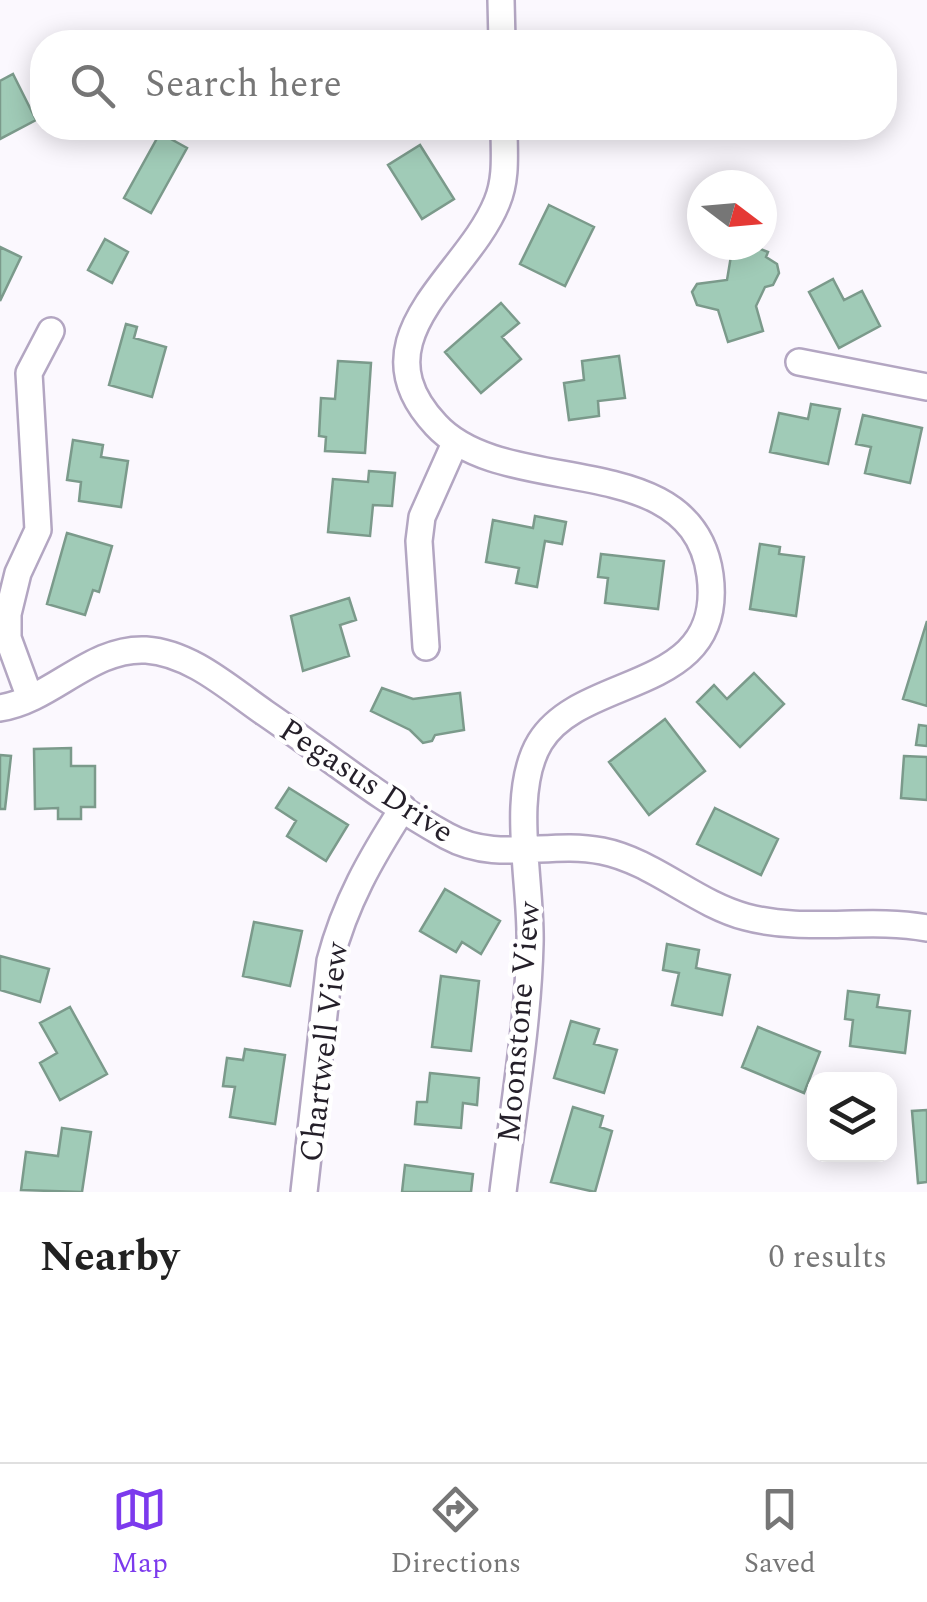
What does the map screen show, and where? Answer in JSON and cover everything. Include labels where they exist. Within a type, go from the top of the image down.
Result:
[{"type":"street","points":[[501,0],[502,30]]},
{"type":"street","points":[[426,647],[419,540],[422,517],[455,443],[422,409],[411,387],[410,343],[426,304],[496,204],[502,186],[504,140]]},
{"type":"street","points":[[30,698],[8,638],[8,614],[18,573],[38,530],[29,372],[52,331]]},
{"type":"street","points":[[799,362],[927,388]]},
{"type":"street","name":"Moonstone View","points":[[455,443],[476,453],[656,499],[688,523],[699,540],[710,578],[709,602],[690,650],[653,676],[569,714],[540,742],[526,786],[530,945],[503,1192]]},
{"type":"street","name":"Pegasus Drive","points":[[0,708],[30,698],[112,655],[161,652],[202,670],[403,808],[466,845],[484,851],[585,848],[615,854],[719,907],[762,921],[927,928]]},
{"type":"street","name":"Chartwell View","points":[[304,1192],[334,945],[362,873],[403,808]]},
{"type":"building","points":[[13,74],[30,108],[30,123],[0,139],[0,81]]},
{"type":"building","points":[[156,140],[173,140],[187,148],[151,213],[124,198]]},
{"type":"building","points":[[420,145],[454,199],[422,219],[388,165]]},
{"type":"building","points":[[549,205],[594,227],[565,286],[520,264]]},
{"type":"building","points":[[105,239],[128,252],[112,283],[88,270]]},
{"type":"building","points":[[0,247],[21,257],[0,301]]},
{"type":"building","points":[[730,260],[771,260],[777,264],[779,273],[773,285],[765,287],[756,306],[763,331],[728,342],[718,310],[697,305],[692,292],[697,284],[727,280]]},
{"type":"building","points":[[833,279],[844,300],[862,291],[880,326],[839,348],[809,292]]},
{"type":"building","points":[[501,303],[519,323],[502,337],[521,359],[481,393],[445,352]]},
{"type":"building","points":[[126,324],[137,327],[134,338],[166,347],[152,397],[109,385]]},
{"type":"building","points":[[619,356],[625,398],[598,401],[599,416],[569,420],[564,383],[584,380],[582,361]]},
{"type":"building","points":[[338,361],[371,363],[365,453],[325,451],[326,437],[319,436],[321,398],[335,399]]},
{"type":"building","points":[[811,404],[840,409],[828,464],[770,452],[779,413],[808,419]]},
{"type":"building","points":[[863,415],[922,428],[910,483],[865,473],[871,447],[856,444]]},
{"type":"building","points":[[73,440],[103,445],[101,457],[128,461],[121,507],[79,501],[81,482],[67,480]]},
{"type":"building","points":[[369,471],[395,473],[392,506],[373,505],[370,536],[328,532],[333,479],[368,482]]},
{"type":"building","points":[[535,516],[566,522],[562,544],[545,541],[537,587],[516,583],[519,568],[486,562],[493,520],[533,528]]},
{"type":"building","points":[[67,533],[112,546],[99,592],[93,590],[85,615],[47,604]]},
{"type":"building","points":[[760,544],[780,547],[779,554],[804,557],[796,616],[750,609]]},
{"type":"building","points":[[601,554],[664,561],[658,609],[605,603],[608,578],[598,577]]},
{"type":"building","points":[[349,598],[356,620],[340,625],[349,656],[303,671],[291,616]]},
{"type":"building","points":[[927,621],[927,706],[903,699]]},
{"type":"building","points":[[754,673],[784,704],[740,747],[697,702],[714,685],[727,699]]},
{"type":"building","points":[[382,688],[413,699],[460,693],[464,730],[435,735],[432,741],[423,743],[410,730],[371,711]]},
{"type":"building","points":[[665,719],[705,771],[649,815],[609,762]]},
{"type":"building","points":[[919,725],[927,726],[927,746],[916,745]]},
{"type":"building","points":[[71,748],[71,766],[95,766],[95,807],[81,807],[81,819],[58,819],[58,808],[35,809],[34,749]]},
{"type":"building","points":[[0,755],[11,756],[5,809],[0,809]]},
{"type":"building","points":[[904,756],[927,757],[927,800],[901,798]]},
{"type":"building","points":[[289,788],[348,825],[326,861],[287,836],[296,821],[276,808]]},
{"type":"building","points":[[715,808],[778,839],[761,875],[697,844]]},
{"type":"building","points":[[445,889],[500,921],[481,954],[462,942],[456,952],[420,931]]},
{"type":"building","points":[[254,922],[302,931],[290,986],[243,976]]},
{"type":"building","points":[[667,944],[699,950],[696,968],[730,975],[722,1015],[672,1005],[679,973],[663,970]]},
{"type":"building","points":[[0,956],[49,969],[40,1002],[0,990]]},
{"type":"building","points":[[441,976],[479,981],[471,1051],[432,1047]]},
{"type":"building","points":[[848,991],[879,995],[877,1007],[910,1011],[905,1053],[850,1046],[853,1020],[845,1019]]},
{"type":"building","points":[[70,1007],[107,1074],[60,1100],[40,1063],[57,1053],[40,1023]]},
{"type":"building","points":[[571,1021],[599,1029],[594,1044],[617,1050],[604,1093],[554,1078]]},
{"type":"building","points":[[758,1027],[820,1052],[812,1072],[807,1072],[804,1093],[742,1067]]},
{"type":"building","points":[[245,1049],[285,1055],[275,1124],[230,1117],[235,1087],[223,1086],[227,1058],[243,1060]]},
{"type":"building","points":[[430,1073],[479,1078],[477,1105],[463,1103],[461,1128],[415,1124],[417,1102],[427,1102]]},
{"type":"building","points":[[573,1107],[603,1116],[600,1127],[612,1131],[595,1192],[551,1182]]},
{"type":"building","points":[[927,1110],[927,1182],[918,1183],[912,1111]]},
{"type":"building","points":[[62,1128],[91,1132],[82,1192],[21,1190],[26,1152],[58,1156]]},
{"type":"building","points":[[405,1165],[473,1174],[471,1192],[402,1192]]}]
